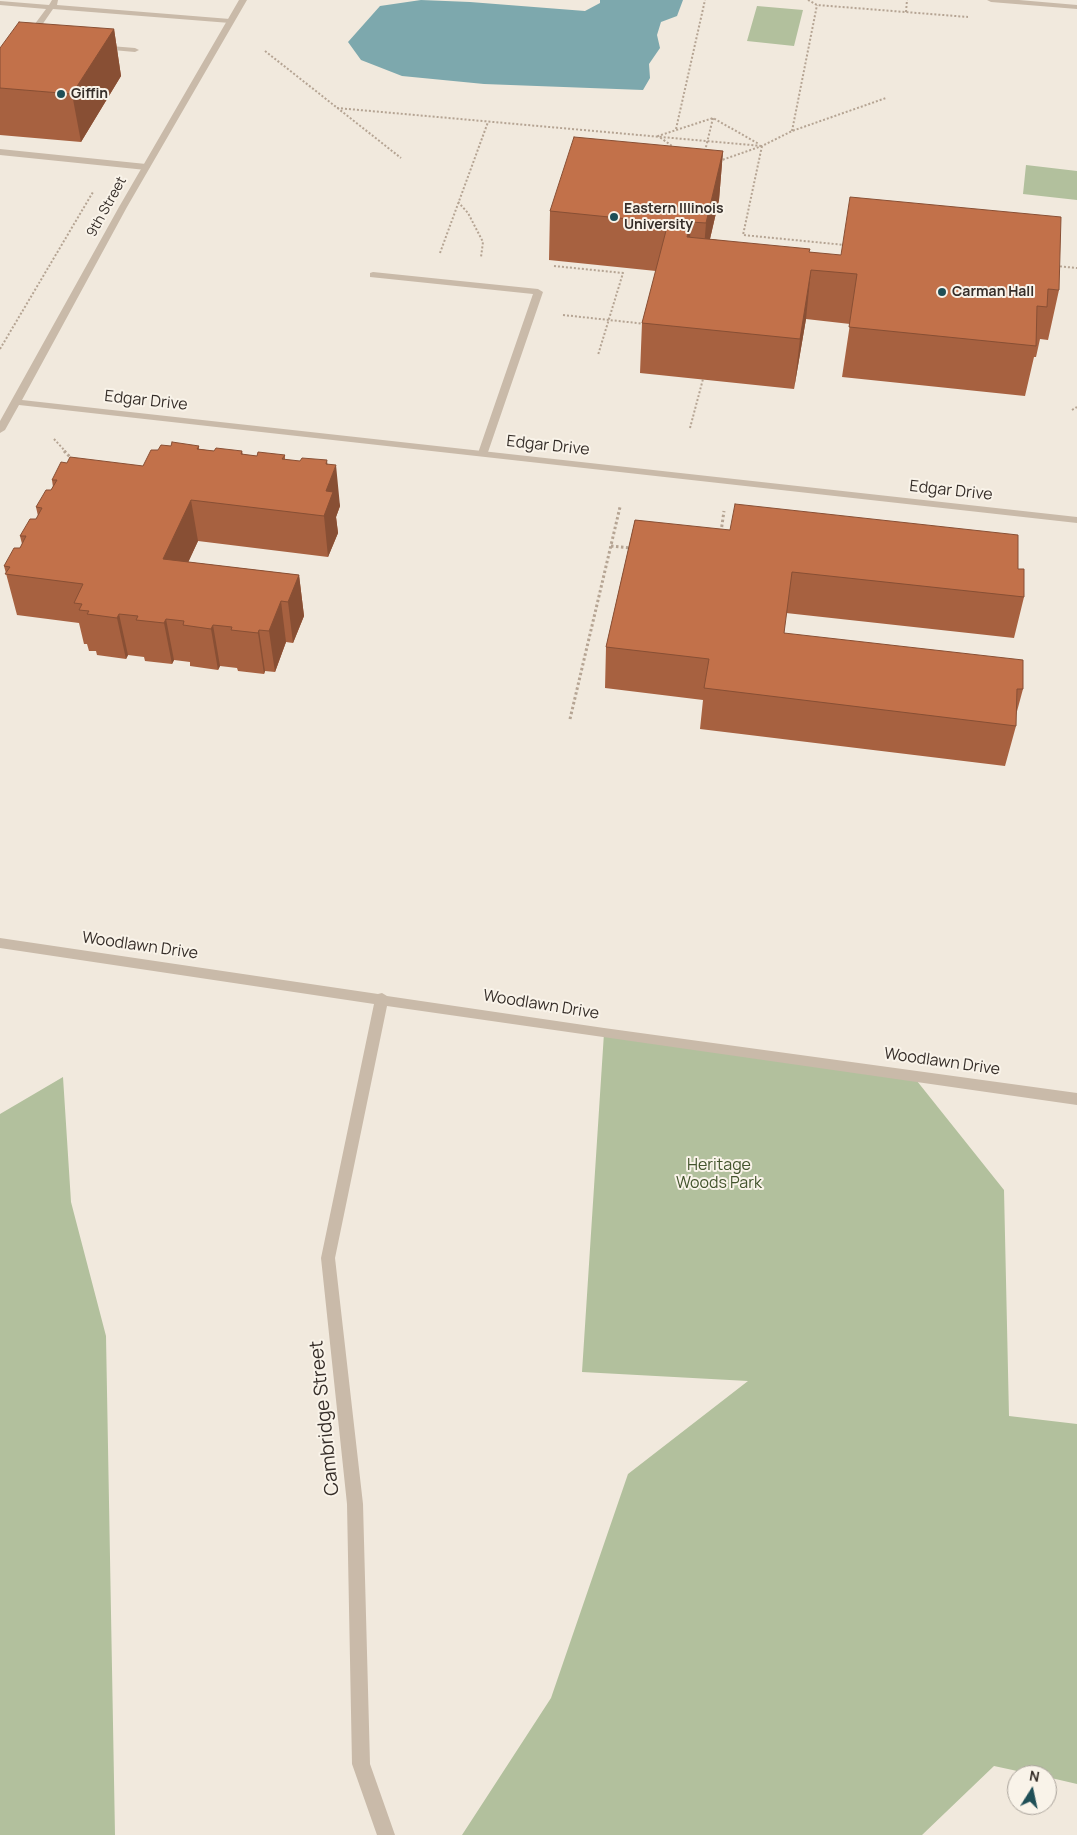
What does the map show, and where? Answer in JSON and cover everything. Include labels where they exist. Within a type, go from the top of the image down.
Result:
[{"type":"street","name":"9th Street","points":[[0,430],[146,167],[243,0]]},
{"type":"street","points":[[991,0],[1077,7]]},
{"type":"street","points":[[0,2],[54,3],[130,9],[230,21]]},
{"type":"street","points":[[36,42],[26,42],[54,3]]},
{"type":"street","points":[[95,47],[135,50]]},
{"type":"street","points":[[0,152],[146,167]]},
{"type":"street","points":[[373,275],[538,292],[483,454]]},
{"type":"street","name":"Edgar Drive","points":[[16,402],[1077,520]]},
{"type":"street","name":"Woodlawn Drive","points":[[0,943],[382,998],[604,1033],[1077,1099]]},
{"type":"street","name":"Cambridge Street","points":[[382,998],[328,1258],[355,1504],[361,1764],[386,1835]]},
{"type":"path","points":[[676,129],[705,0]]},
{"type":"path","points":[[808,0],[816,5],[972,18]]},
{"type":"path","points":[[906,12],[907,0]]},
{"type":"path","points":[[792,131],[816,5]]},
{"type":"path","points":[[265,51],[401,158]]},
{"type":"path","points":[[719,161],[762,146],[792,131],[886,98]]},
{"type":"path","points":[[337,108],[762,146]]},
{"type":"path","points":[[704,158],[713,118]]},
{"type":"path","points":[[658,136],[713,118],[762,146]]},
{"type":"path","points":[[429,281],[488,122]]},
{"type":"path","points":[[658,136],[681,152]]},
{"type":"path","points":[[762,146],[743,235],[851,245]]},
{"type":"path","points":[[672,154],[674,147]]},
{"type":"path","points":[[458,202],[468,213],[483,242],[482,254],[470,285]]},
{"type":"path","points":[[1048,265],[1077,268]]},
{"type":"path","points":[[623,273],[625,268]]},
{"type":"path","points":[[531,312],[652,324]]},
{"type":"path","points":[[690,428],[703,379]]},
{"type":"path","points":[[1072,410],[1077,407]]},
{"type":"path","points":[[54,439],[72,459],[80,464]]},
{"type":"path","points":[[570,719],[620,507]]},
{"type":"path","points":[[720,540],[725,509]]},
{"type":"path","points":[[610,546],[639,549]]},
{"type":"green space","points":[[757,6],[803,10],[794,46],[747,41]]},
{"type":"green space","points":[[1026,165],[1077,171],[1077,200],[1023,194]]},
{"type":"green space","name":"Heritage Woods Park","points":[[604,1033],[913,1076],[1004,1190],[1009,1416],[1077,1424],[1077,1784],[1057,1779],[1057,1765],[1007,1765],[1007,1769],[994,1766],[922,1835],[462,1835],[551,1698],[628,1474],[748,1381],[582,1372]]},
{"type":"green space","points":[[63,1077],[71,1202],[106,1336],[115,1835],[0,1835],[0,1114]]},
{"type":"water","points":[[421,0],[585,11],[600,3],[600,0],[683,0],[677,16],[661,22],[657,35],[660,48],[649,64],[650,78],[643,90],[484,84],[402,76],[361,60],[348,42],[380,6]]},
{"type":"building","points":[[19,22],[114,29],[72,94],[0,88],[0,48]]},
{"type":"building","points":[[574,137],[723,151],[706,223],[691,222],[687,237],[810,249],[809,252],[841,255],[850,197],[1061,217],[1059,290],[1048,289],[1047,307],[1037,306],[1036,346],[849,327],[857,274],[811,270],[800,339],[642,323],[668,223],[550,211]]},
{"type":"building","points":[[172,442],[199,446],[197,449],[214,451],[216,448],[242,451],[241,454],[257,456],[258,452],[285,455],[282,459],[300,461],[302,458],[327,460],[326,464],[336,465],[326,491],[333,492],[324,516],[191,500],[163,559],[299,575],[288,602],[281,601],[269,631],[259,630],[258,633],[231,630],[232,627],[213,625],[211,629],[183,625],[184,621],[166,619],[164,623],[136,620],[138,616],[119,614],[117,618],[87,614],[89,611],[79,610],[82,604],[74,603],[83,584],[5,574],[10,567],[4,566],[14,548],[20,548],[26,536],[20,536],[30,519],[36,519],[42,508],[36,507],[46,490],[51,490],[57,480],[52,480],[61,462],[67,463],[70,457],[143,466],[151,450],[158,450],[161,445],[171,446]]},
{"type":"building","points":[[735,504],[1018,535],[1018,569],[1024,569],[1024,597],[792,572],[784,633],[1023,660],[1023,689],[1017,689],[1016,726],[704,688],[709,659],[606,647],[635,520],[730,530]]},
{"type":"place","name":"Giffin","points":[[61,94]]},
{"type":"place","name":"Eastern Illinois University","points":[[614,217]]},
{"type":"place","name":"Carman Hall","points":[[942,292]]}]
